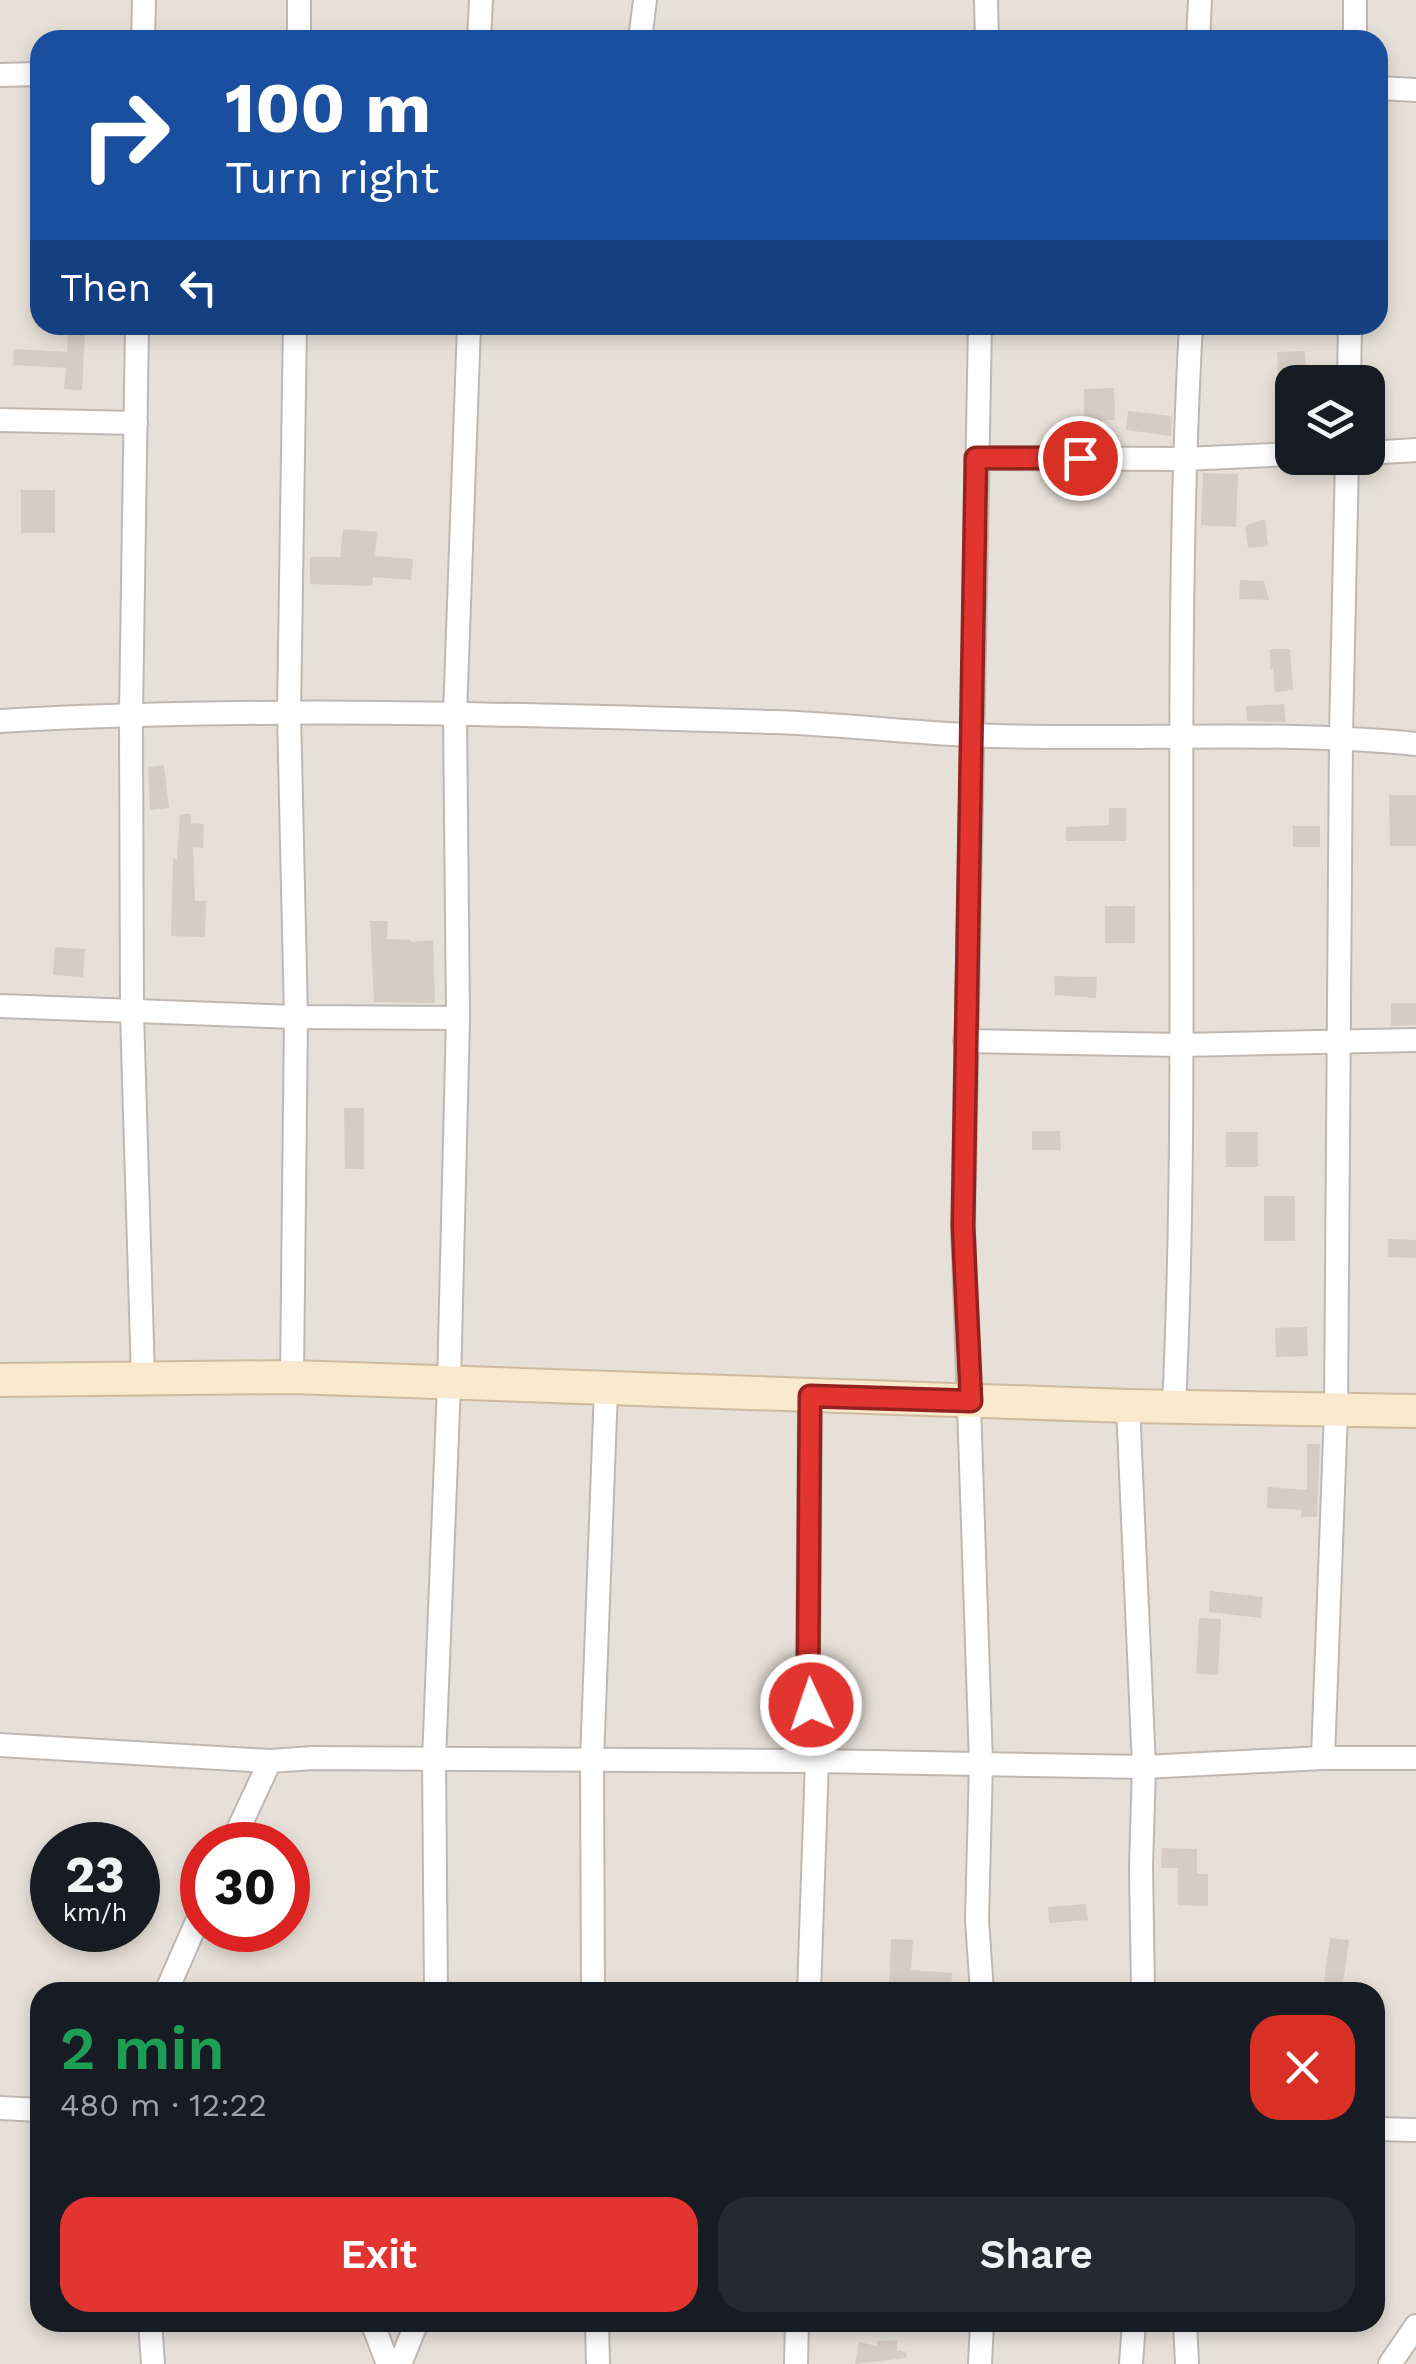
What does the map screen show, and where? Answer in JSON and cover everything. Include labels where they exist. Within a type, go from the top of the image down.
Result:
[{"type":"street","points":[[144,0],[144,30]]},
{"type":"street","points":[[299,30],[300,0]]},
{"type":"street","points":[[480,30],[481,0]]},
{"type":"street","points":[[641,30],[644,0]]},
{"type":"street","points":[[986,0],[986,30]]},
{"type":"street","points":[[1198,30],[1200,0]]},
{"type":"street","points":[[1355,0],[1355,30]]},
{"type":"street","points":[[0,76],[30,74]]},
{"type":"street","points":[[1388,89],[1416,90]]},
{"type":"street","points":[[137,335],[131,714],[132,1013],[143,1377]]},
{"type":"street","points":[[292,1377],[296,1017],[289,713],[295,335]]},
{"type":"street","points":[[436,1982],[434,1760],[450,1384],[458,1018],[456,715],[469,335]]},
{"type":"street","points":[[980,335],[963,1226],[981,1763],[977,1920],[981,1982]]},
{"type":"street","points":[[1174,1407],[1178,1313],[1184,459],[1190,335]]},
{"type":"street","points":[[1349,365],[1350,335]]},
{"type":"street","points":[[0,420],[136,423]]},
{"type":"street","points":[[1385,452],[1416,450]]},
{"type":"street","points":[[976,458],[1184,459],[1275,455]]},
{"type":"street","points":[[1323,1758],[1336,1411],[1341,736],[1348,475]]},
{"type":"street","points":[[0,722],[131,714],[456,715],[774,722],[971,736],[1341,736],[1416,744]]},
{"type":"street","points":[[0,1006],[132,1013],[458,1018]]},
{"type":"street","points":[[965,1041],[1180,1044],[1416,1040]]},
{"type":"street","points":[[0,1380],[292,1377],[1128,1406],[1416,1411]]},
{"type":"street","points":[[593,1982],[592,1760],[606,1389]]},
{"type":"street","points":[[809,1982],[818,1760],[808,1677],[810,1396]]},
{"type":"street","points":[[1128,1406],[1144,1767],[1143,1982]]},
{"type":"street","points":[[0,1746],[270,1761],[818,1760],[1144,1767],[1323,1758],[1416,1758]]},
{"type":"street","points":[[242,1822],[270,1761]]},
{"type":"street","points":[[170,1982],[184,1952]]},
{"type":"street","points":[[0,2108],[30,2110]]},
{"type":"street","points":[[1385,2130],[1416,2130]]},
{"type":"street","points":[[1390,2364],[1416,2326]]},
{"type":"street","points":[[150,2332],[152,2364]]},
{"type":"street","points":[[376,2332],[388,2364]]},
{"type":"street","points":[[400,2364],[414,2332]]},
{"type":"street","points":[[598,2332],[598,2364]]},
{"type":"street","points":[[796,2364],[797,2332]]},
{"type":"street","points":[[980,2364],[982,2332]]},
{"type":"street","points":[[1131,2364],[1133,2332]]},
{"type":"street","points":[[1185,2332],[1188,2364]]},
{"type":"shaded area","points":[[0,0],[1416,0],[1416,2364],[0,2364]]},
{"type":"building","points":[[68,335],[85,335],[82,390],[64,389],[66,368],[13,365],[14,349],[67,352]]},
{"type":"building","points":[[1305,351],[1306,365],[1278,365],[1277,352]]},
{"type":"building","points":[[1114,388],[1115,420],[1084,421],[1084,389]]},
{"type":"building","points":[[1128,411],[1172,416],[1171,436],[1126,430]]},
{"type":"building","points":[[1203,473],[1238,474],[1236,527],[1201,525]]},
{"type":"building","points":[[21,490],[55,490],[55,533],[21,533]]},
{"type":"building","points":[[1265,519],[1268,546],[1248,548],[1245,526]]},
{"type":"building","points":[[343,529],[377,532],[375,556],[413,559],[411,580],[373,577],[372,586],[310,584],[310,557],[340,557]]},
{"type":"building","points":[[1240,580],[1264,581],[1269,600],[1239,599]]},
{"type":"building","points":[[1270,649],[1290,649],[1293,690],[1275,692]]},
{"type":"building","points":[[1284,704],[1286,722],[1247,721],[1246,706]]},
{"type":"building","points":[[164,765],[169,808],[150,810],[148,767]]},
{"type":"building","points":[[1389,795],[1416,795],[1416,846],[1390,846]]},
{"type":"building","points":[[1109,808],[1126,808],[1126,841],[1066,841],[1066,827],[1109,825]]},
{"type":"building","points":[[180,814],[191,814],[191,823],[204,824],[203,848],[193,847],[195,901],[206,901],[205,937],[171,936],[173,859],[177,859]]},
{"type":"building","points":[[1293,826],[1320,826],[1320,847],[1293,847]]},
{"type":"building","points":[[1105,906],[1135,906],[1135,943],[1105,943]]},
{"type":"building","points":[[370,921],[388,921],[387,939],[433,940],[435,1003],[374,1002]]},
{"type":"building","points":[[55,947],[85,949],[83,977],[53,975]]},
{"type":"building","points":[[1054,976],[1097,977],[1096,998],[1055,995]]},
{"type":"building","points":[[1391,1003],[1416,1003],[1416,1025],[1391,1026]]},
{"type":"building","points":[[344,1108],[364,1108],[364,1169],[345,1169]]},
{"type":"building","points":[[1032,1131],[1060,1131],[1061,1150],[1032,1150]]},
{"type":"building","points":[[1226,1132],[1258,1132],[1258,1167],[1226,1167]]},
{"type":"building","points":[[1264,1196],[1295,1196],[1295,1241],[1264,1241]]},
{"type":"building","points":[[1388,1239],[1416,1240],[1416,1258],[1388,1257]]},
{"type":"building","points":[[1307,1327],[1308,1356],[1276,1357],[1275,1328]]},
{"type":"building","points":[[1307,1444],[1320,1444],[1317,1517],[1301,1517],[1301,1510],[1267,1508],[1268,1487],[1307,1490]]},
{"type":"building","points":[[1210,1591],[1263,1597],[1261,1618],[1209,1612]]},
{"type":"building","points":[[1199,1618],[1221,1619],[1218,1675],[1196,1674]]},
{"type":"building","points":[[1162,1848],[1197,1849],[1197,1874],[1208,1874],[1208,1906],[1178,1905],[1178,1868],[1161,1868]]},
{"type":"building","points":[[1086,1904],[1088,1920],[1049,1923],[1048,1907]]},
{"type":"building","points":[[1330,1938],[1349,1940],[1343,1982],[1324,1981]]},
{"type":"building","points":[[891,1939],[913,1940],[911,1970],[952,1973],[952,1982],[889,1982]]},
{"type":"building","points":[[897,2340],[897,2350],[907,2352],[906,2358],[855,2364],[859,2342],[877,2346],[877,2341]]},
{"type":"route","points":[[811,1705],[810,1396],[971,1401],[963,1226],[976,458],[1080,458]]}]
